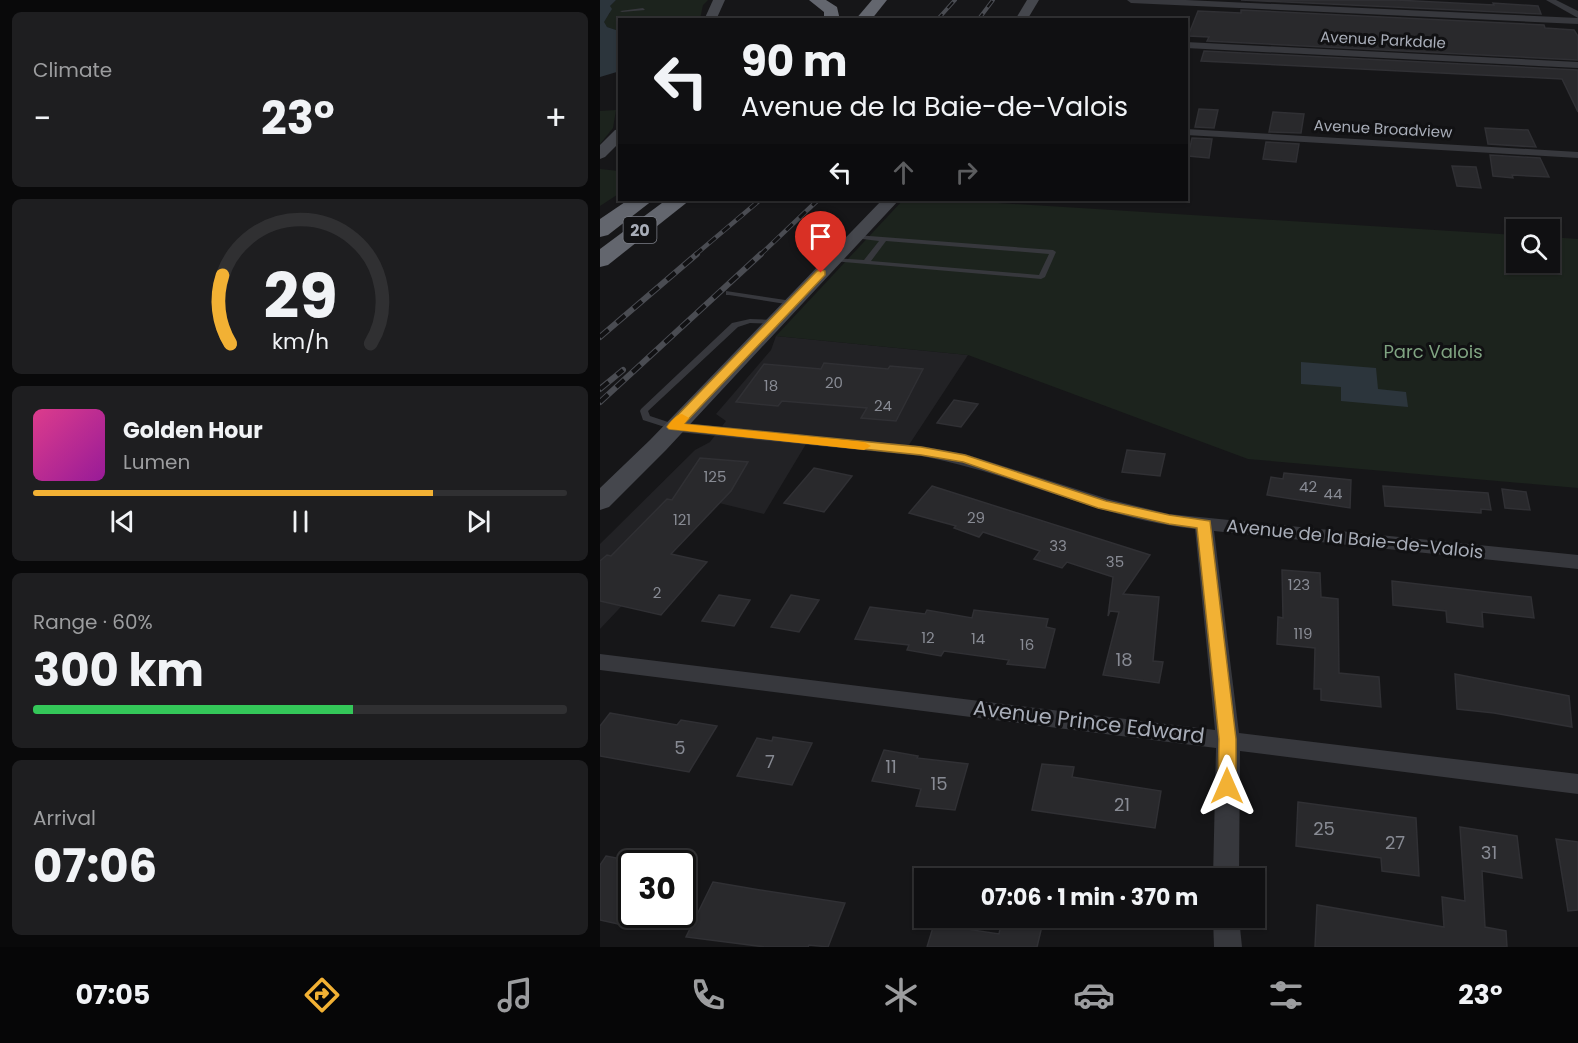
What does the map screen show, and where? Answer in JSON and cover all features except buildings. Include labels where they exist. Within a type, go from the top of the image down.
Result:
[{"type":"highway","points":[[816,0],[832,10],[832,18]]},
{"type":"highway","points":[[864,18],[880,0]]},
{"type":"highway","name":"20","points":[[600,230],[641,201]]},
{"type":"highway","name":"20","points":[[600,260],[678,201]]},
{"type":"street","points":[[711,18],[719,0]]},
{"type":"street","points":[[1022,18],[1033,0]]},
{"type":"street","points":[[1131,0],[1578,21]]},
{"type":"street","points":[[1550,0],[1578,15]]},
{"type":"street","name":"Avenue Parkdale","points":[[1188,45],[1578,65]]},
{"type":"street","name":"Avenue Broadview","points":[[1188,132],[1578,156]]},
{"type":"street","points":[[600,154],[618,135]]},
{"type":"street","points":[[600,502],[890,201]]},
{"type":"street","name":"Avenue de la Baie-de-Valois","points":[[674,427],[921,451],[965,459],[1103,504],[1169,520],[1578,562]]},
{"type":"street","points":[[1204,524],[1228,739],[1226,868]]},
{"type":"street","name":"Avenue Prince Edward","points":[[600,662],[1578,784]]},
{"type":"street","points":[[1227,928],[1228,947]]},
{"type":"lane","points":[[622,10],[643,9]]},
{"type":"lane","points":[[834,260],[1041,277],[1053,252],[856,237]]},
{"type":"lane","points":[[866,263],[884,239]]},
{"type":"lane","points":[[729,293],[792,303]]},
{"type":"lane","points":[[674,427],[646,418],[644,411],[735,325],[750,321],[773,322]]},
{"type":"shaded area","points":[[600,0],[616,0],[610,6],[612,9],[604,22],[607,27],[618,31],[618,72],[600,77]]},
{"type":"shaded area","points":[[776,336],[968,355],[903,454],[806,444],[764,514],[719,503],[600,629],[600,544],[695,450],[710,442],[726,421],[716,414],[771,350]]},
{"type":"shaded area","points":[[1301,362],[1376,368],[1378,389],[1406,392],[1408,407],[1341,401],[1341,387],[1301,384]]},
{"type":"green space","points":[[616,0],[708,0],[703,5],[700,18],[618,18],[618,31],[607,27],[603,22],[610,13],[609,7]]},
{"type":"green space","points":[[616,110],[613,128],[600,144],[600,111]]},
{"type":"green space","points":[[600,169],[618,171],[618,194],[600,206]]},
{"type":"green space","name":"Parc Valois","points":[[902,201],[967,201],[1506,234],[1506,273],[1560,273],[1560,238],[1578,239],[1578,488],[1248,459],[968,355],[776,336]]},
{"type":"railway","points":[[939,18],[955,0]]},
{"type":"railway","points":[[980,18],[993,0]]},
{"type":"railway","points":[[695,255],[759,201]]},
{"type":"railway","points":[[760,255],[817,201]]},
{"type":"railway","points":[[600,337],[697,254]]},
{"type":"railway","points":[[600,402],[761,254]]},
{"type":"railway","points":[[600,389],[623,370]]},
{"type":"slow traffic","points":[[682,418],[674,427],[864,446]]},
{"type":"route","points":[[821,273],[674,427],[921,451],[965,459],[1127,511],[1169,520],[1204,524],[1228,739],[1227,786]]}]
